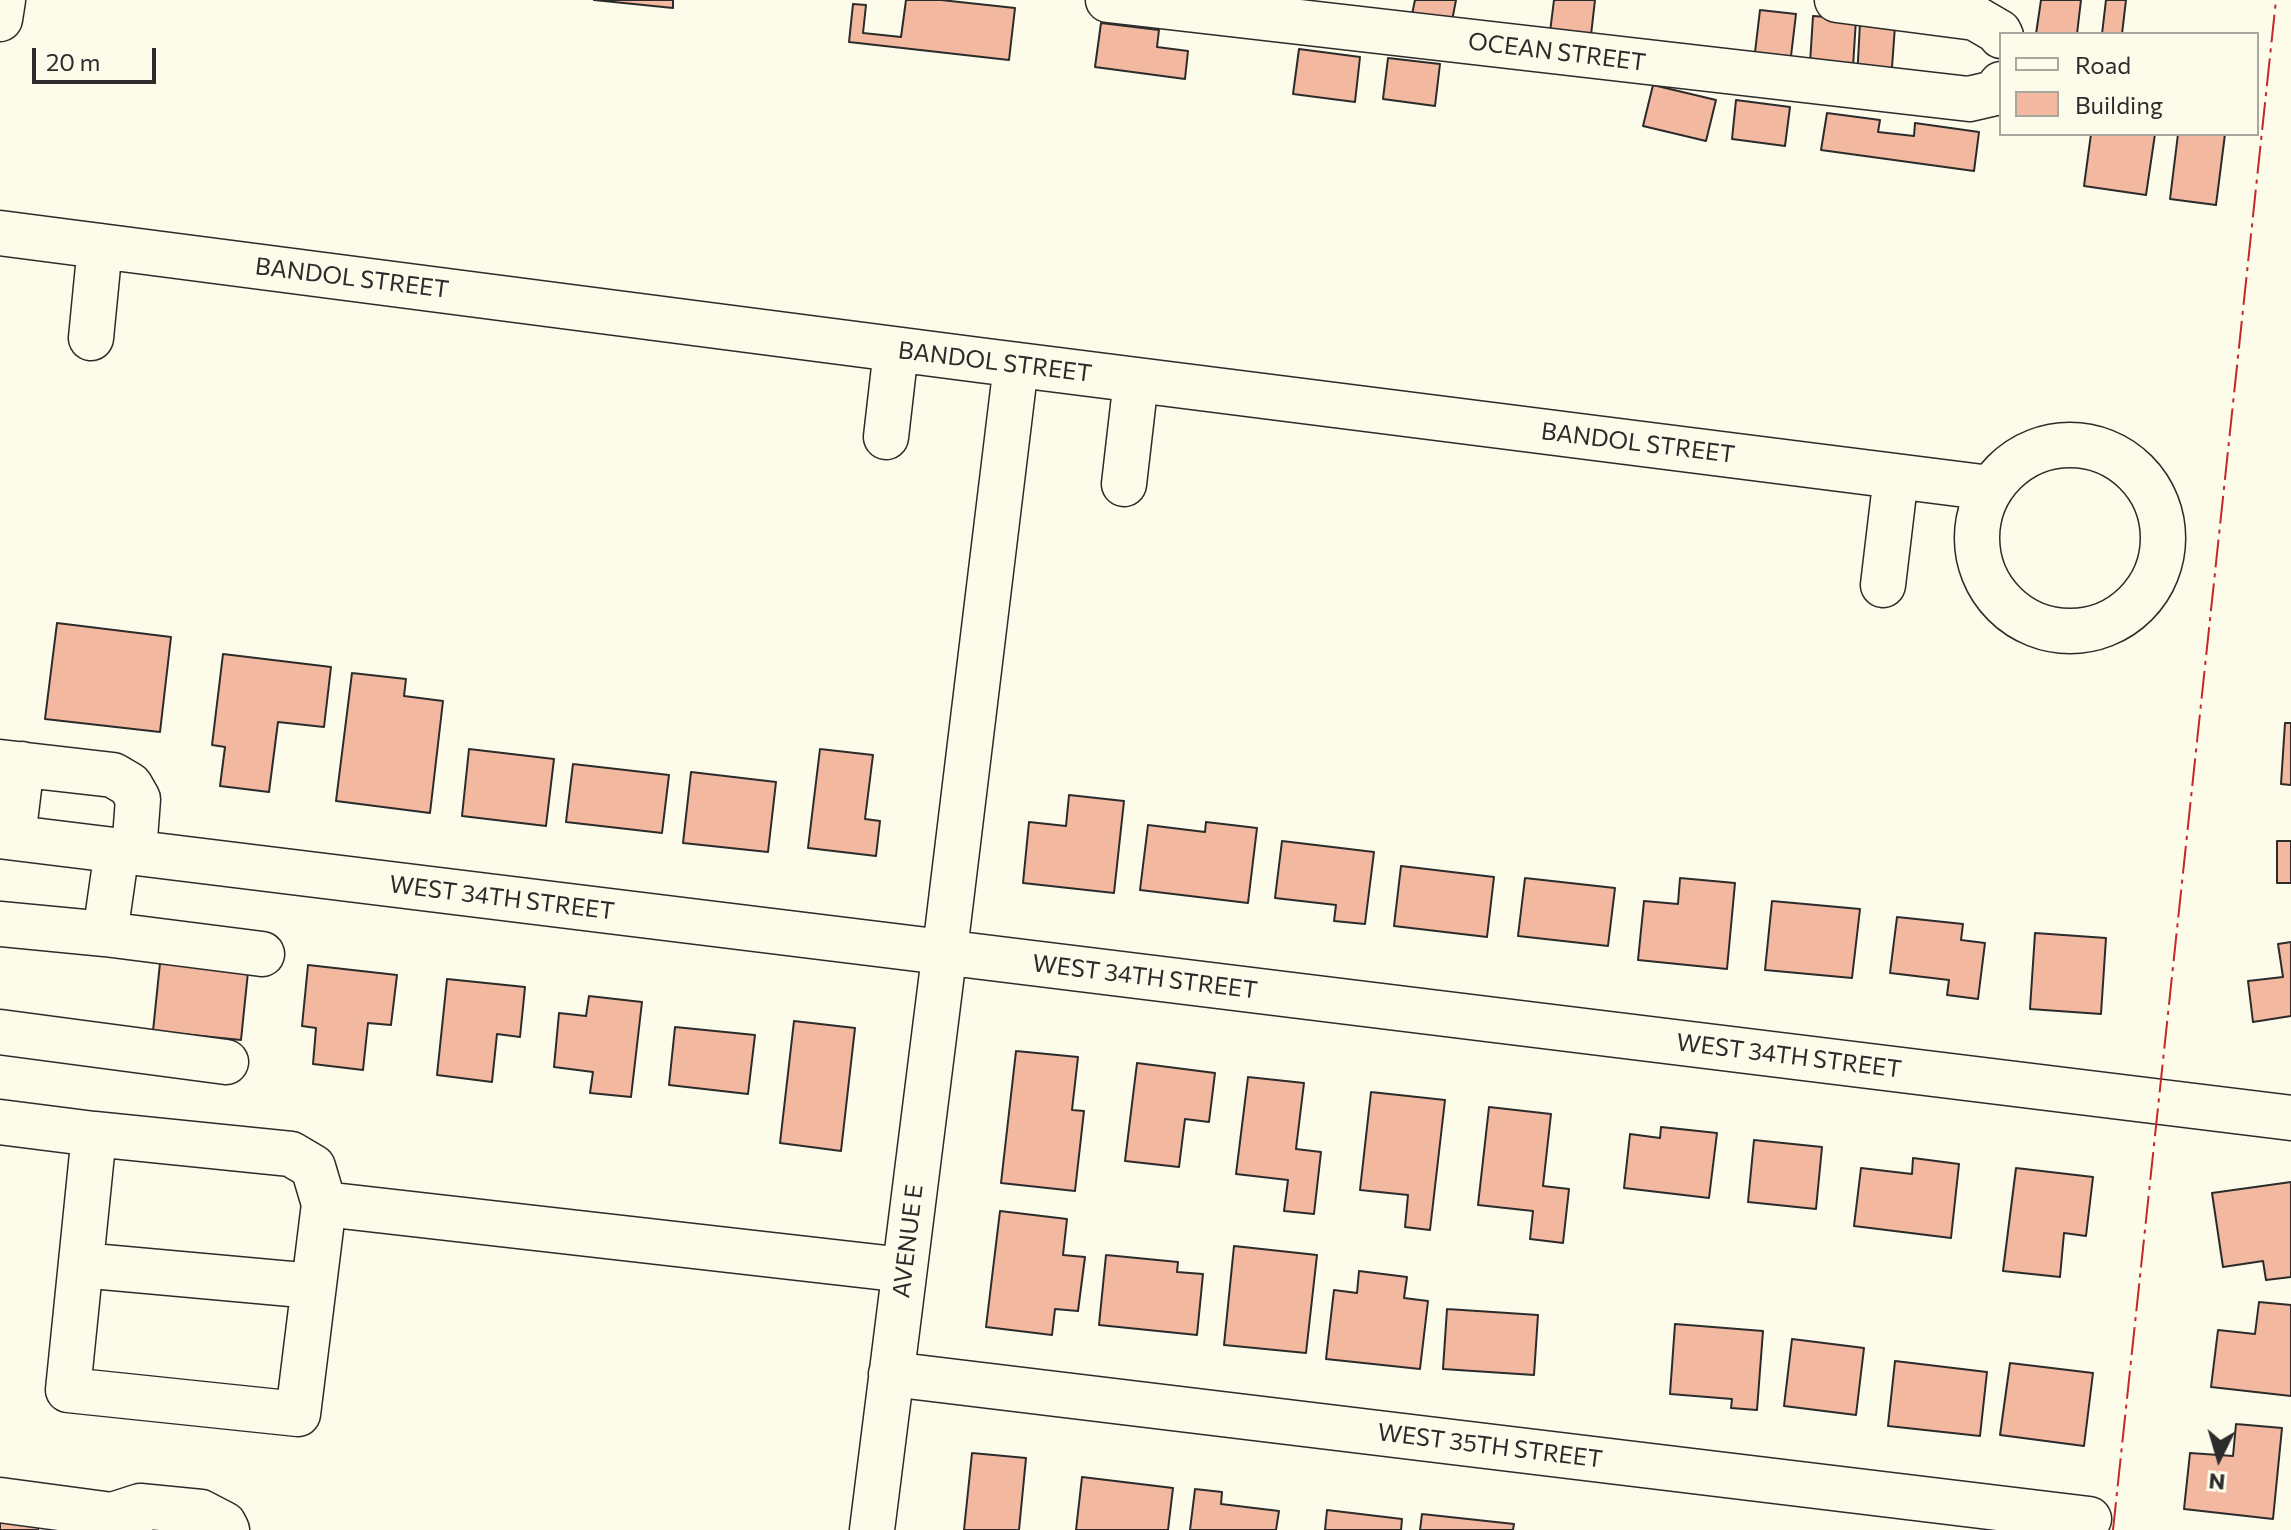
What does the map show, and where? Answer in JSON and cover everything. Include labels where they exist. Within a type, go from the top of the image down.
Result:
[{"type":"street","points":[[0,19],[3,0]]},
{"type":"street","name":"OCEAN STREET","points":[[1108,0],[1969,99],[1995,93],[1999,87]]},
{"type":"street","points":[[1837,0],[1975,18],[1999,32]]},
{"type":"street","name":"BANDOL STREET","points":[[0,233],[1990,488]]},
{"type":"street","points":[[91,338],[100,246]]},
{"type":"street","points":[[886,437],[896,350]]},
{"type":"street","name":"AVENUE E","points":[[872,1530],[1016,365]]},
{"type":"street","points":[[1124,484],[1136,380]]},
{"type":"street","points":[[2073,445],[2105,451],[2132,469],[2153,494],[2163,524],[2162,557],[2151,587],[2132,609],[2106,625],[2086,630],[2048,629],[2020,618],[1998,599],[1982,573],[1976,545],[1979,515],[1990,488],[2012,464],[2041,449],[2073,445]]},
{"type":"street","points":[[1883,585],[1896,476]]},
{"type":"street","points":[[6,836],[11,763],[113,775],[130,785],[138,799],[105,934]]},
{"type":"street","name":"WEST 34TH STREET","points":[[6,836],[2291,1118]]},
{"type":"street","points":[[0,924],[262,954]]},
{"type":"street","points":[[0,1032],[226,1062]]},
{"type":"street","points":[[0,1122],[291,1154],[313,1167],[324,1204],[298,1414],[68,1390],[94,1134]]},
{"type":"street","points":[[324,1204],[904,1270]]},
{"type":"street","points":[[81,1265],[313,1286]]},
{"type":"street","name":"WEST 35TH STREET","points":[[891,1374],[2089,1519]]},
{"type":"street","points":[[0,1500],[121,1523],[140,1506],[201,1512],[224,1524],[227,1530]]},
{"type":"building","points":[[594,0],[673,0],[673,8]]},
{"type":"building","points":[[906,0],[941,0],[1015,8],[1009,60],[849,42],[853,4],[866,5],[863,33],[901,37]]},
{"type":"building","points":[[1415,0],[1456,0],[1450,31],[1410,24]]},
{"type":"building","points":[[1554,0],[1595,0],[1590,44],[1549,40]]},
{"type":"building","points":[[2041,0],[2081,0],[2077,32],[2036,32]]},
{"type":"building","points":[[2106,0],[2126,0],[2122,32],[2102,32]]},
{"type":"building","points":[[1760,10],[1796,14],[1789,73],[1753,69]]},
{"type":"building","points":[[1813,16],[1856,19],[1852,83],[1809,79]]},
{"type":"building","points":[[1101,23],[1159,30],[1157,47],[1188,51],[1185,79],[1095,67]]},
{"type":"building","points":[[1860,23],[1895,26],[1891,81],[1857,79]]},
{"type":"building","points":[[1299,49],[1360,57],[1355,102],[1293,94]]},
{"type":"building","points":[[1388,58],[1440,64],[1435,106],[1383,99]]},
{"type":"building","points":[[1653,85],[1716,100],[1706,141],[1643,126]]},
{"type":"building","points":[[1736,100],[1790,107],[1785,146],[1732,139]]},
{"type":"building","points":[[1827,113],[1880,120],[1878,132],[1914,136],[1915,123],[1979,132],[1974,171],[1821,150]]},
{"type":"building","points":[[2091,136],[2155,136],[2146,195],[2084,186]]},
{"type":"building","points":[[2178,136],[2225,136],[2216,205],[2170,199]]},
{"type":"building","points":[[57,623],[171,637],[160,732],[45,719]]},
{"type":"building","points":[[223,654],[331,667],[324,727],[278,722],[269,792],[220,786],[225,747],[212,745]]},
{"type":"building","points":[[352,673],[406,679],[404,696],[443,701],[430,813],[336,801]]},
{"type":"building","points":[[2285,723],[2291,723],[2291,785],[2281,784]]},
{"type":"building","points":[[469,749],[554,759],[546,826],[462,816]]},
{"type":"building","points":[[820,749],[873,755],[865,819],[880,821],[876,856],[808,848]]},
{"type":"building","points":[[573,764],[669,775],[662,833],[566,822]]},
{"type":"building","points":[[691,772],[776,782],[768,852],[683,843]]},
{"type":"building","points":[[1069,795],[1124,801],[1114,893],[1023,883],[1029,822],[1066,826]]},
{"type":"building","points":[[1206,822],[1257,828],[1248,903],[1140,890],[1148,825],[1205,832]]},
{"type":"building","points":[[1282,841],[1374,852],[1365,924],[1334,921],[1336,905],[1275,898]]},
{"type":"building","points":[[2277,841],[2291,841],[2291,883],[2277,883]]},
{"type":"building","points":[[1401,866],[1494,877],[1487,937],[1394,926]]},
{"type":"building","points":[[1525,878],[1615,888],[1608,946],[1518,936]]},
{"type":"building","points":[[1680,878],[1735,883],[1727,969],[1638,960],[1644,901],[1678,904]]},
{"type":"building","points":[[1772,901],[1860,909],[1852,978],[1765,970]]},
{"type":"building","points":[[1897,917],[1963,924],[1961,940],[1985,943],[1978,999],[1947,995],[1949,980],[1890,973]]},
{"type":"building","points":[[2035,933],[2106,938],[2101,1014],[2030,1009]]},
{"type":"building","points":[[2291,942],[2291,1016],[2253,1022],[2248,981],[2283,977],[2278,944]]},
{"type":"building","points":[[160,963],[248,972],[241,1040],[153,1031]]},
{"type":"building","points":[[308,965],[397,975],[391,1025],[368,1023],[363,1070],[313,1064],[316,1028],[302,1026]]},
{"type":"building","points":[[447,979],[525,987],[520,1037],[497,1034],[492,1082],[437,1075]]},
{"type":"building","points":[[589,996],[642,1002],[631,1097],[590,1093],[593,1072],[554,1067],[559,1013],[586,1016]]},
{"type":"building","points":[[794,1021],[855,1028],[841,1151],[780,1143]]},
{"type":"building","points":[[675,1027],[755,1035],[748,1094],[669,1085]]},
{"type":"building","points":[[1016,1051],[1078,1057],[1072,1110],[1084,1111],[1075,1191],[1001,1183]]},
{"type":"building","points":[[1137,1063],[1215,1073],[1209,1122],[1185,1119],[1179,1167],[1125,1161]]},
{"type":"building","points":[[1248,1077],[1304,1083],[1296,1149],[1321,1152],[1314,1214],[1284,1211],[1288,1180],[1236,1174]]},
{"type":"building","points":[[1371,1092],[1445,1100],[1430,1230],[1405,1227],[1408,1195],[1360,1190]]},
{"type":"building","points":[[1489,1107],[1551,1114],[1543,1186],[1569,1189],[1563,1243],[1530,1239],[1533,1211],[1478,1205]]},
{"type":"building","points":[[1661,1127],[1717,1133],[1709,1198],[1624,1188],[1630,1134],[1660,1138]]},
{"type":"building","points":[[1754,1140],[1822,1147],[1816,1209],[1748,1202]]},
{"type":"building","points":[[1913,1158],[1959,1164],[1951,1238],[1854,1226],[1861,1168],[1912,1174]]},
{"type":"building","points":[[2016,1168],[2093,1177],[2086,1236],[2064,1233],[2060,1277],[2003,1271]]},
{"type":"building","points":[[2291,1182],[2291,1277],[2266,1280],[2263,1261],[2223,1267],[2212,1193]]},
{"type":"building","points":[[1000,1211],[1067,1219],[1063,1255],[1085,1257],[1078,1311],[1055,1309],[1052,1335],[986,1327]]},
{"type":"building","points":[[1234,1246],[1317,1255],[1306,1353],[1224,1345]]},
{"type":"building","points":[[1106,1255],[1178,1262],[1177,1272],[1203,1274],[1197,1335],[1099,1325]]},
{"type":"building","points":[[1359,1271],[1407,1277],[1404,1298],[1428,1301],[1420,1369],[1326,1359],[1334,1290],[1357,1293]]},
{"type":"building","points":[[2259,1302],[2291,1305],[2291,1396],[2211,1387],[2218,1330],[2255,1334]]},
{"type":"building","points":[[1447,1309],[1538,1315],[1534,1375],[1443,1369]]},
{"type":"building","points":[[1675,1324],[1763,1331],[1757,1410],[1731,1408],[1732,1399],[1670,1394]]},
{"type":"building","points":[[1792,1339],[1864,1348],[1856,1415],[1784,1406]]},
{"type":"building","points":[[1895,1361],[1987,1372],[1980,1436],[1888,1426]]},
{"type":"building","points":[[2010,1363],[2093,1373],[2084,1446],[2000,1435]]},
{"type":"building","points":[[2236,1424],[2282,1428],[2273,1519],[2184,1509],[2190,1453],[2233,1456]]},
{"type":"building","points":[[972,1453],[1026,1458],[1019,1530],[964,1530]]},
{"type":"building","points":[[1082,1477],[1173,1488],[1168,1530],[1076,1530]]},
{"type":"building","points":[[1195,1489],[1222,1492],[1221,1504],[1279,1511],[1276,1530],[1190,1530]]},
{"type":"building","points":[[0,1505],[39,1525],[38,1530],[0,1530]]},
{"type":"building","points":[[1327,1510],[1402,1519],[1401,1530],[1325,1530]]},
{"type":"building","points":[[1422,1514],[1514,1524],[1513,1530],[1420,1530]]},
{"type":"power","points":[[2113,1530],[2276,0]]}]
